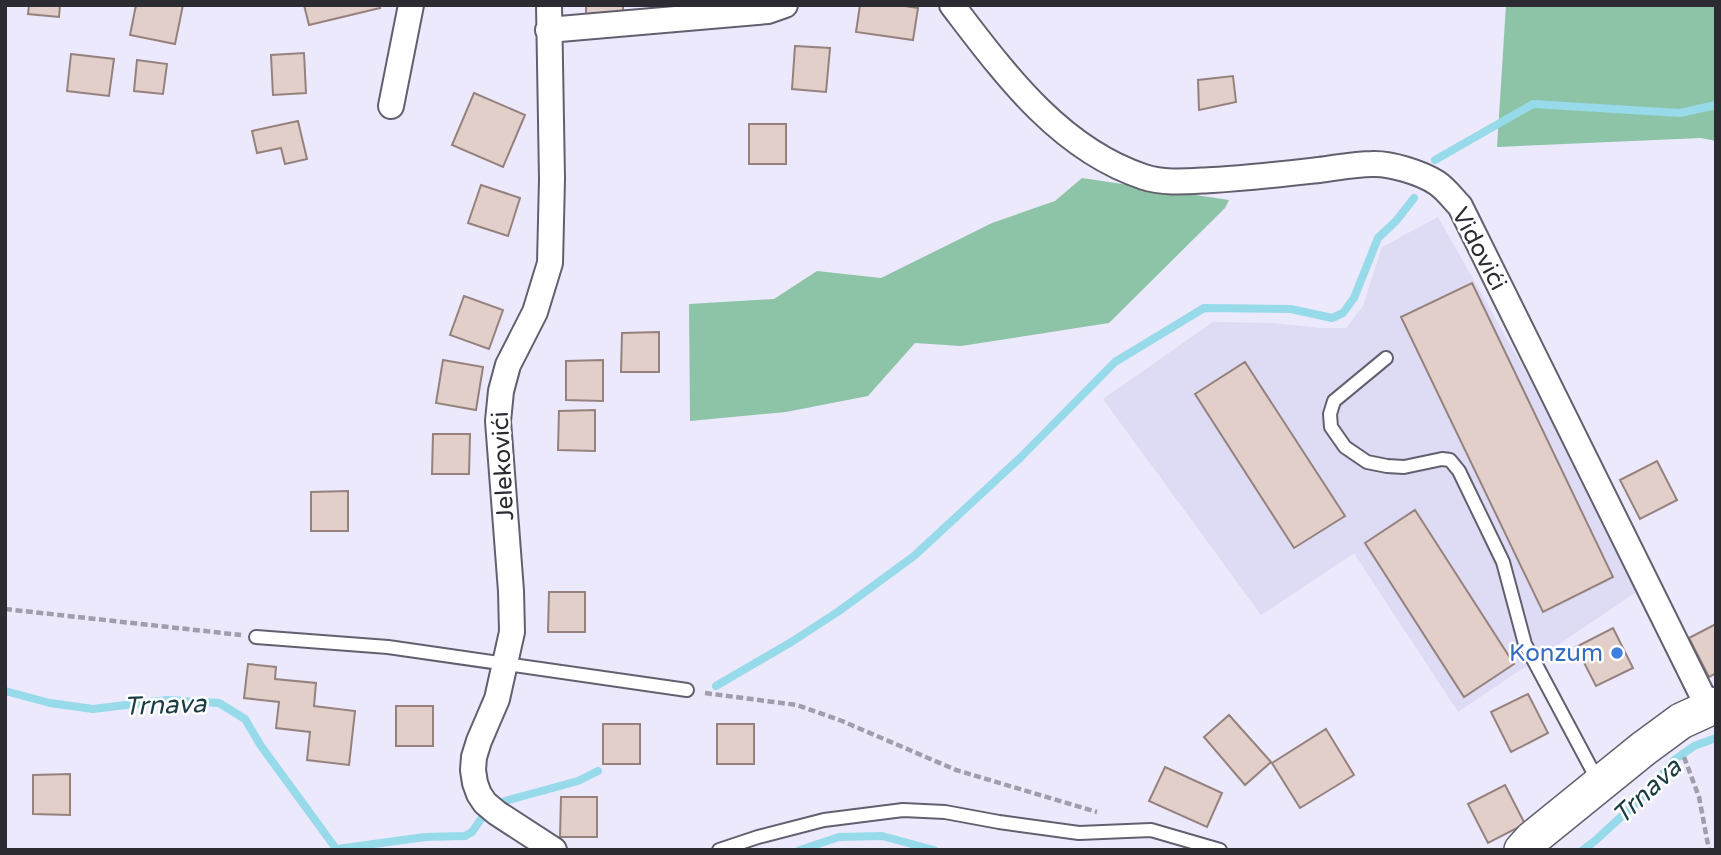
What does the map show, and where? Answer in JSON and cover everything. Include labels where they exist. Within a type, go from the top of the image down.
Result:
[{"type":"main road","points":[[1522,850],[1643,749],[1681,721],[1712,706]]},
{"type":"street","points":[[391,106],[411,5]]},
{"type":"street","name":"Jelekovići","points":[[549,5],[552,179],[550,263],[535,312],[508,365],[501,391],[498,421],[512,632],[497,699],[474,757],[475,783],[479,794],[491,808],[554,850]]},
{"type":"street","points":[[548,30],[768,11],[785,5]]},
{"type":"street","name":"Vidovići","points":[[952,5],[993,59],[1055,125],[1090,150],[1147,178],[1198,181],[1374,163],[1416,172],[1439,184],[1460,206],[1712,706]]},
{"type":"lane","points":[[1386,358],[1334,401],[1330,414],[1331,427],[1345,447],[1367,462],[1404,467],[1442,458],[1450,460],[1460,471],[1503,562],[1525,644],[1600,784]]},
{"type":"lane","points":[[256,637],[388,648],[687,690]]},
{"type":"lane","points":[[719,850],[824,820],[903,810],[945,812],[1079,833],[1151,830],[1220,850]]},
{"type":"path","points":[[5,609],[256,637]]},
{"type":"path","points":[[687,690],[797,705],[842,721],[956,770],[1098,813]]},
{"type":"path","points":[[1685,760],[1699,797],[1709,850]]},
{"type":"shaded area","points":[[1438,217],[1579,466],[1641,589],[1458,712],[1354,553],[1261,615],[1103,399],[1213,322],[1346,328],[1363,306],[1382,247]]},
{"type":"green space","points":[[1506,5],[1716,5],[1716,141],[1701,138],[1497,147]]},
{"type":"green space","points":[[1082,178],[1229,200],[1225,208],[1109,323],[961,346],[915,343],[868,396],[786,412],[690,421],[689,304],[774,299],[817,271],[881,278],[992,223],[1055,201]]},
{"type":"building","points":[[29,5],[60,5],[59,17],[28,14]]},
{"type":"building","points":[[136,5],[183,5],[175,44],[130,35]]},
{"type":"building","points":[[304,5],[379,5],[380,8],[309,25]]},
{"type":"building","points":[[586,5],[623,5],[623,18],[586,17]]},
{"type":"building","points":[[860,5],[918,8],[913,40],[856,32]]},
{"type":"building","points":[[795,46],[830,48],[826,92],[792,89]]},
{"type":"building","points":[[304,53],[306,93],[273,95],[271,55]]},
{"type":"building","points":[[71,54],[114,59],[109,96],[67,91]]},
{"type":"building","points":[[137,60],[167,64],[163,94],[134,91]]},
{"type":"building","points":[[1233,76],[1236,102],[1199,110],[1198,80]]},
{"type":"building","points":[[474,93],[525,115],[503,167],[452,145]]},
{"type":"building","points":[[298,121],[307,159],[285,164],[281,148],[257,153],[252,131]]},
{"type":"building","points":[[749,124],[786,124],[786,164],[749,164]]},
{"type":"building","points":[[481,185],[520,198],[508,236],[468,223]]},
{"type":"building","points":[[1472,283],[1613,577],[1543,612],[1401,317]]},
{"type":"building","points":[[464,296],[503,310],[489,349],[450,335]]},
{"type":"building","points":[[659,332],[659,372],[621,372],[622,333]]},
{"type":"building","points":[[443,360],[483,367],[476,410],[436,403]]},
{"type":"building","points":[[603,360],[603,401],[566,400],[566,361]]},
{"type":"building","points":[[1245,362],[1345,516],[1294,548],[1195,394]]},
{"type":"building","points":[[595,410],[595,451],[558,450],[559,411]]},
{"type":"building","points":[[433,434],[470,434],[469,474],[432,474]]},
{"type":"building","points":[[1657,461],[1677,500],[1640,519],[1620,480]]},
{"type":"building","points":[[348,491],[348,531],[311,531],[311,492]]},
{"type":"building","points":[[1415,510],[1514,664],[1464,697],[1365,543]]},
{"type":"building","points":[[549,592],[585,592],[585,632],[548,632]]},
{"type":"building","points":[[1716,624],[1716,673],[1709,677],[1689,638]]},
{"type":"building","points":[[1613,628],[1633,668],[1596,686],[1576,647]]},
{"type":"building","points":[[248,664],[276,667],[275,679],[316,683],[314,706],[355,711],[349,765],[307,760],[310,732],[276,728],[279,702],[244,698]]},
{"type":"building","points":[[1528,694],[1548,733],[1511,752],[1491,712]]},
{"type":"building","points":[[396,706],[433,706],[433,746],[396,746]]},
{"type":"building","points":[[1229,715],[1271,762],[1245,785],[1204,737]]},
{"type":"building","points":[[603,724],[640,724],[640,764],[603,764]]},
{"type":"building","points":[[717,724],[754,724],[754,764],[717,764]]},
{"type":"building","points":[[1326,729],[1354,775],[1300,808],[1272,763]]},
{"type":"building","points":[[1165,767],[1222,793],[1207,827],[1149,801]]},
{"type":"building","points":[[70,774],[70,815],[33,814],[33,775]]},
{"type":"building","points":[[1505,785],[1525,824],[1488,843],[1468,804]]},
{"type":"building","points":[[561,797],[597,797],[597,837],[560,837]]},
{"type":"waterway","points":[[1435,160],[1533,104],[1680,113],[1716,105]]},
{"type":"waterway","points":[[716,686],[839,611],[914,556],[1020,458],[1115,362],[1204,308],[1291,309],[1332,318],[1343,313],[1354,298],[1378,238],[1414,198]]},
{"type":"waterway","name":"Trnava","points":[[5,691],[50,703],[93,709],[167,700],[219,703],[245,719],[261,746],[337,850]]},
{"type":"waterway","name":"Trnava","points":[[1583,850],[1650,790],[1673,761],[1694,746],[1716,738]]},
{"type":"waterway","points":[[337,849],[425,837],[465,836],[472,832],[481,819],[505,801],[578,781],[598,771]]},
{"type":"waterway","name":"Trnava","points":[[800,850],[839,837],[882,836],[934,850]]},
{"type":"place","name":"Konzum","points":[[1617,653]]}]
